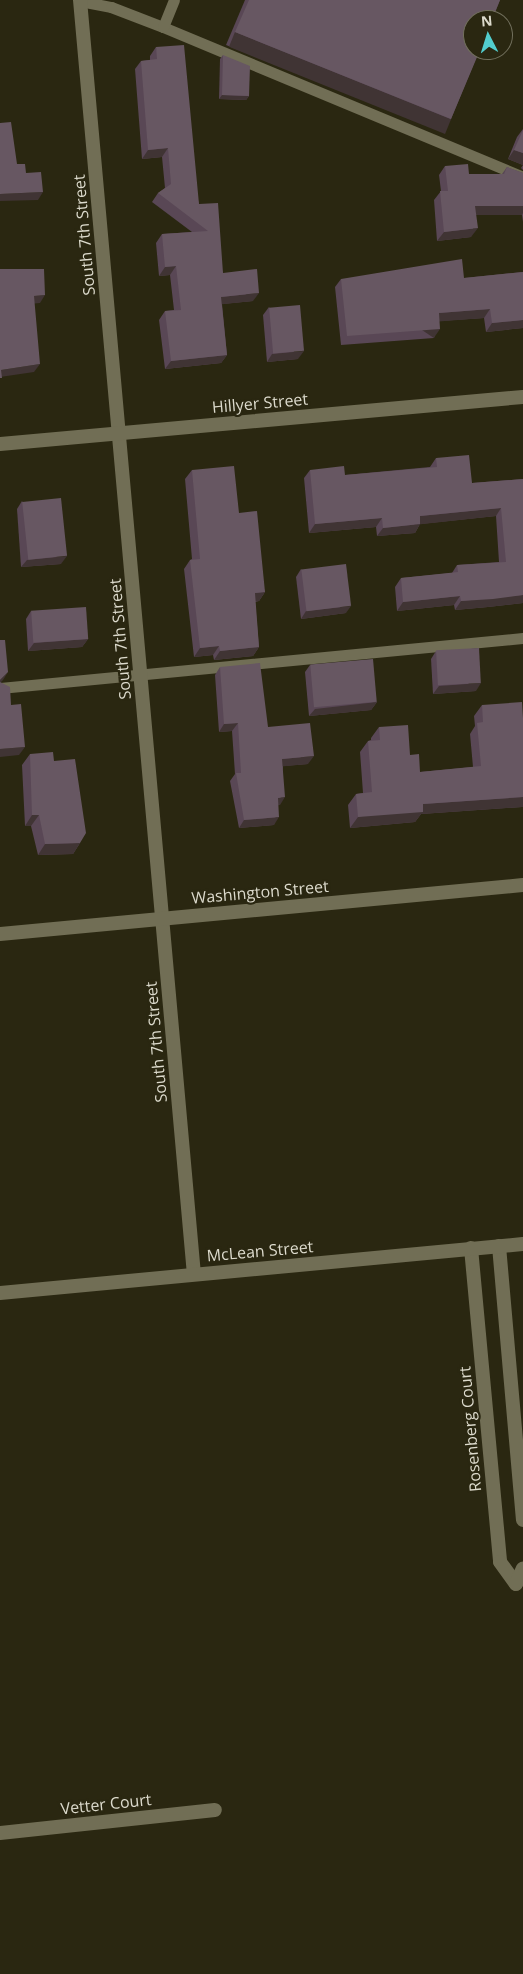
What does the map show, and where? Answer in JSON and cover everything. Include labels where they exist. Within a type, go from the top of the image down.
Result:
[{"type":"street","name":"South 7th Street","points":[[80,0],[194,1274]]},
{"type":"street","name":"Hillyer Street","points":[[0,444],[523,397]]},
{"type":"street","name":"Washington Street","points":[[0,934],[523,885]]},
{"type":"street","name":"McLean Street","points":[[0,1293],[523,1244]]},
{"type":"street","points":[[499,1246],[523,1520]]},
{"type":"street","name":"Rosenberg Court","points":[[470,1248],[500,1562],[516,1584],[523,1568]]},
{"type":"street","name":"Vetter Court","points":[[0,1833],[215,1810]]},
{"type":"lane","points":[[80,0],[111,7],[163,27],[523,177]]},
{"type":"lane","points":[[163,27],[174,0]]},
{"type":"lane","points":[[0,688],[523,638]]},
{"type":"building","points":[[249,0],[500,0],[496,10],[463,10],[463,60],[476,60],[451,119],[235,32]]},
{"type":"building","points":[[184,45],[199,204],[218,203],[223,273],[257,269],[259,293],[221,297],[227,355],[171,361],[165,311],[181,310],[176,266],[165,267],[162,234],[208,231],[158,193],[171,184],[168,148],[148,150],[141,61],[157,59],[156,47]]},
{"type":"building","points":[[223,55],[250,66],[249,96],[222,95]]},
{"type":"building","points":[[11,122],[17,164],[25,164],[26,173],[41,172],[43,192],[0,194],[0,123]]},
{"type":"building","points":[[523,130],[523,153],[514,150]]},
{"type":"building","points":[[468,164],[469,174],[504,174],[507,167],[523,173],[523,206],[475,206],[478,228],[444,232],[440,191],[448,191],[445,166]]},
{"type":"building","points":[[462,259],[464,278],[523,272],[523,320],[492,323],[490,309],[439,313],[440,329],[347,336],[341,279]]},
{"type":"building","points":[[0,269],[44,269],[45,295],[34,296],[40,364],[1,370],[2,378],[0,378]]},
{"type":"building","points":[[300,305],[304,351],[273,354],[269,308]]},
{"type":"building","points":[[469,455],[472,483],[523,479],[523,595],[461,601],[460,596],[403,602],[401,578],[458,572],[457,565],[506,562],[501,508],[420,516],[420,524],[383,528],[382,518],[315,524],[310,470],[344,466],[345,475],[437,467],[436,458]]},
{"type":"building","points":[[234,466],[239,513],[257,511],[265,592],[255,593],[259,647],[220,651],[219,646],[200,648],[190,560],[200,559],[192,470]]},
{"type":"building","points":[[61,498],[67,556],[28,560],[22,502]]},
{"type":"building","points":[[346,564],[351,606],[306,611],[301,569]]},
{"type":"building","points":[[86,607],[88,639],[33,643],[31,611]]},
{"type":"building","points":[[0,640],[5,640],[8,672],[0,680]]},
{"type":"building","points":[[479,648],[481,683],[438,685],[436,650]]},
{"type":"building","points":[[373,659],[377,702],[314,707],[310,664]]},
{"type":"building","points":[[260,663],[268,727],[310,723],[314,756],[282,759],[285,797],[278,798],[279,817],[244,820],[236,773],[241,773],[238,723],[224,724],[220,667]]},
{"type":"building","points":[[0,682],[10,687],[11,705],[21,704],[25,747],[0,749]]},
{"type":"building","points":[[522,702],[523,797],[423,804],[423,812],[358,817],[356,794],[372,792],[368,741],[380,740],[379,727],[408,725],[410,755],[419,754],[420,772],[481,766],[477,723],[483,722],[482,705]]},
{"type":"building","points":[[53,752],[54,761],[75,759],[86,833],[80,843],[45,844],[39,815],[32,815],[30,754]]}]
